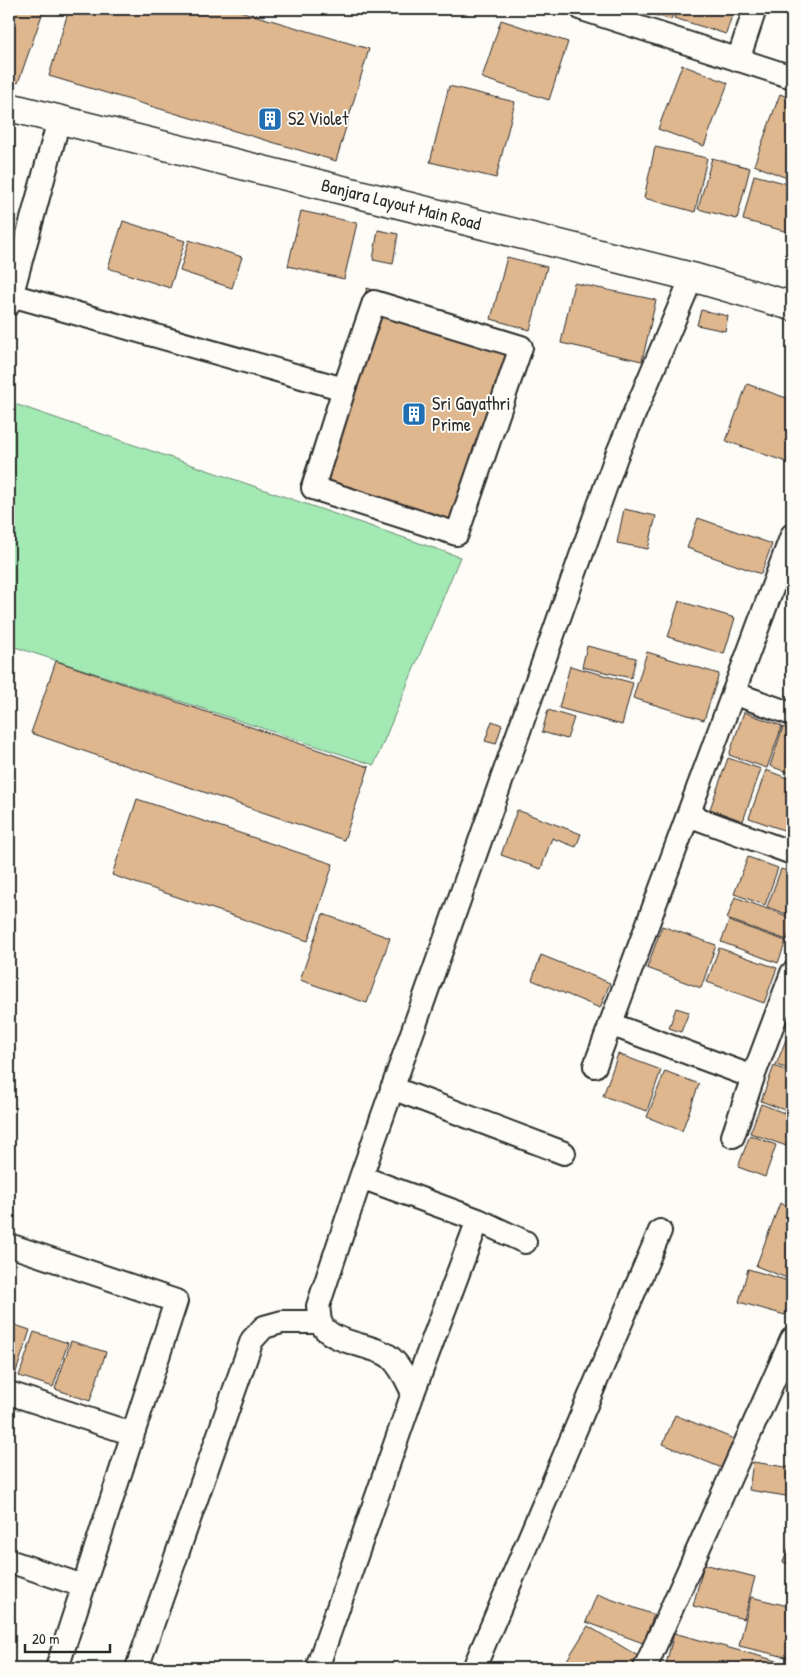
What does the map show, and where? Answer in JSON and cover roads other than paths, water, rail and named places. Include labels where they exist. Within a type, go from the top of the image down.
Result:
[{"type":"street","points":[[738,60],[755,9]]},
{"type":"street","points":[[595,11],[792,77]]},
{"type":"street","name":"Banjara Layout Main Road","points":[[9,106],[692,277],[792,306]]},
{"type":"street","points":[[59,120],[10,299],[344,389]]},
{"type":"street","points":[[413,1393],[398,1366],[390,1356],[338,1337],[328,1331],[320,1322],[318,1306],[392,1088],[616,457],[692,277]]},
{"type":"street","points":[[374,302],[521,347],[457,534],[313,488],[344,389],[374,302]]},
{"type":"street","points":[[594,1066],[733,693],[784,581],[792,535]]},
{"type":"street","points":[[733,693],[792,714]]},
{"type":"street","points":[[688,815],[792,852]]},
{"type":"street","points":[[733,1136],[753,1076],[792,973]]},
{"type":"street","points":[[610,1024],[753,1076]]},
{"type":"street","points":[[392,1088],[564,1153]]},
{"type":"street","points":[[361,1177],[478,1220],[525,1242]]},
{"type":"street","points":[[318,1668],[413,1393],[478,1220]]},
{"type":"street","points":[[474,1668],[660,1231]]},
{"type":"street","points":[[9,1245],[176,1301],[57,1668]]},
{"type":"street","points":[[137,1668],[252,1340],[264,1327],[282,1322],[320,1322]]},
{"type":"street","points":[[645,1668],[792,1339]]},
{"type":"street","points":[[9,1393],[133,1434]]},
{"type":"street","points":[[9,1561],[84,1586]]},
{"type":"place","name":"S2 Violet","points":[[270,119]]},
{"type":"place","name":"Sri Gayathri Prime","points":[[414,414]]}]
